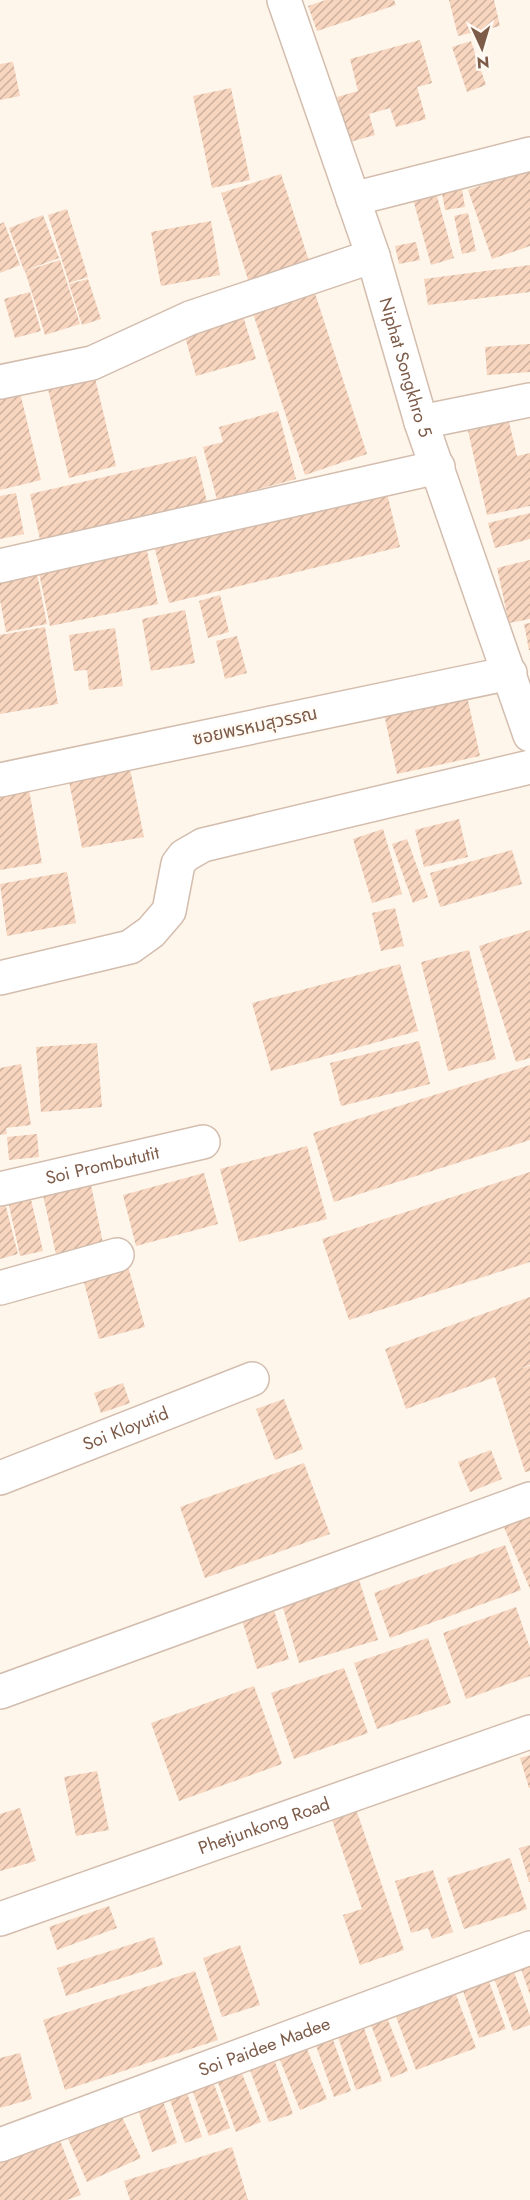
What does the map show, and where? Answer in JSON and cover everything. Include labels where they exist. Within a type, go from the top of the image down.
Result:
[{"type":"street","name":"Niphat Songkhro 5","points":[[284,0],[373,256],[421,422],[530,735]]},
{"type":"street","points":[[353,199],[530,154]]},
{"type":"street","points":[[0,382],[92,363],[190,318],[373,256]]},
{"type":"street","points":[[421,422],[530,400]]},
{"type":"street","points":[[0,567],[438,467]]},
{"type":"street","name":"ซอยพรหมสุวรรณ","points":[[0,780],[510,673]]},
{"type":"street","points":[[0,978],[130,947],[151,932],[169,911],[178,864],[184,856],[203,844],[530,766]]},
{"type":"street","name":"Soi Prombututit","points":[[0,1189],[203,1142]]},
{"type":"street","points":[[0,1288],[117,1256]]},
{"type":"street","name":"Soi Kloyutid","points":[[0,1478],[252,1379]]},
{"type":"street","points":[[0,1692],[530,1499]]},
{"type":"street","name":"Phetjunkong Road","points":[[0,1919],[530,1732]]},
{"type":"street","name":"Soi Paidee Madee","points":[[0,2145],[530,1948]]},
{"type":"building","points":[[326,0],[394,0],[396,5],[317,31],[308,6]]},
{"type":"building","points":[[449,0],[494,0],[500,26],[458,36]]},
{"type":"building","points":[[420,40],[432,83],[417,87],[426,119],[396,127],[390,108],[369,114],[375,135],[350,142],[337,97],[358,91],[350,59]]},
{"type":"building","points":[[471,41],[486,85],[467,92],[452,47]]},
{"type":"building","points":[[13,62],[20,96],[0,100],[0,64]]},
{"type":"building","points":[[231,88],[250,180],[212,188],[193,96]]},
{"type":"building","points":[[530,169],[530,246],[492,259],[468,190]]},
{"type":"building","points":[[281,174],[311,267],[250,286],[221,193]]},
{"type":"building","points":[[460,178],[465,207],[445,210],[440,182]]},
{"type":"building","points":[[434,185],[454,258],[431,265],[411,192]]},
{"type":"building","points":[[67,209],[88,277],[69,283],[48,215]]},
{"type":"building","points":[[468,213],[476,251],[462,254],[454,216]]},
{"type":"building","points":[[43,215],[59,258],[24,271],[9,228]]},
{"type":"building","points":[[211,221],[220,275],[161,286],[151,232]]},
{"type":"building","points":[[4,222],[20,265],[0,273],[0,224]]},
{"type":"building","points":[[416,242],[420,260],[399,264],[395,246]]},
{"type":"building","points":[[60,260],[80,324],[45,335],[25,271]]},
{"type":"building","points":[[530,265],[530,292],[428,305],[424,279]]},
{"type":"building","points":[[88,279],[101,319],[82,325],[69,284]]},
{"type":"building","points":[[312,284],[367,454],[305,475],[250,304]]},
{"type":"building","points":[[30,292],[41,331],[15,338],[4,299]]},
{"type":"building","points":[[241,309],[256,359],[196,376],[182,326]]},
{"type":"building","points":[[530,344],[530,372],[487,375],[485,347]]},
{"type":"building","points":[[95,378],[116,466],[69,478],[48,389]]},
{"type":"building","points":[[18,384],[41,480],[0,490],[0,388]]},
{"type":"building","points":[[278,411],[296,479],[217,500],[203,447],[223,442],[219,427]]},
{"type":"building","points":[[509,422],[517,456],[530,453],[530,506],[487,515],[468,431]]},
{"type":"building","points":[[196,456],[208,506],[41,544],[30,494]]},
{"type":"building","points":[[385,485],[400,547],[169,603],[153,542]]},
{"type":"building","points":[[16,493],[24,534],[0,539],[0,496]]},
{"type":"building","points":[[530,513],[530,539],[495,548],[488,523]]},
{"type":"building","points":[[146,546],[158,604],[50,626],[38,568]]},
{"type":"building","points":[[530,560],[530,619],[509,623],[497,568]]},
{"type":"building","points":[[36,568],[47,624],[6,632],[0,600],[0,575]]},
{"type":"building","points":[[220,595],[229,632],[208,638],[199,601]]},
{"type":"building","points":[[185,610],[195,663],[151,671],[142,619]]},
{"type":"building","points":[[530,623],[530,650],[529,650],[524,624]]},
{"type":"building","points":[[45,627],[58,704],[0,714],[0,635]]},
{"type":"building","points":[[115,628],[123,686],[89,690],[87,670],[74,671],[69,635]]},
{"type":"building","points":[[237,636],[247,673],[225,679],[216,641]]},
{"type":"building","points":[[467,696],[480,756],[397,774],[384,714]]},
{"type":"building","points":[[128,759],[144,837],[82,848],[67,771]]},
{"type":"building","points":[[27,778],[42,863],[0,870],[0,782]]},
{"type":"building","points":[[459,819],[468,857],[424,867],[415,830]]},
{"type":"building","points":[[383,829],[402,894],[372,903],[353,839]]},
{"type":"building","points":[[407,839],[428,897],[413,903],[392,844]]},
{"type":"building","points":[[512,850],[522,884],[440,907],[430,873]]},
{"type":"building","points":[[67,872],[76,923],[7,936],[0,884]]},
{"type":"building","points":[[395,908],[404,946],[381,951],[372,913]]},
{"type":"building","points":[[530,930],[530,1058],[516,1062],[479,946]]},
{"type":"building","points":[[469,950],[496,1059],[448,1071],[421,962]]},
{"type":"building","points":[[400,964],[418,1031],[271,1071],[252,1003]]},
{"type":"building","points":[[419,1041],[430,1084],[341,1106],[330,1063]]},
{"type":"building","points":[[97,1043],[102,1107],[41,1112],[36,1047]]},
{"type":"building","points":[[21,1064],[31,1125],[6,1128],[7,1134],[0,1135],[0,1068]]},
{"type":"building","points":[[530,1065],[530,1140],[334,1202],[313,1133]]},
{"type":"building","points":[[37,1134],[39,1157],[9,1160],[7,1137]]},
{"type":"building","points":[[307,1146],[327,1219],[239,1242],[220,1169]]},
{"type":"building","points":[[530,1172],[530,1262],[349,1320],[322,1239]]},
{"type":"building","points":[[204,1173],[218,1224],[136,1246],[123,1195]]},
{"type":"building","points":[[91,1185],[104,1248],[57,1259],[43,1195]]},
{"type":"building","points":[[0,1191],[2,1191],[18,1254],[0,1259]]},
{"type":"building","points":[[29,1191],[43,1251],[20,1256],[7,1196]]},
{"type":"building","points":[[126,1259],[145,1327],[99,1339],[81,1271]]},
{"type":"building","points":[[530,1297],[530,1365],[518,1369],[530,1366],[530,1471],[525,1472],[495,1377],[406,1409],[385,1349]]},
{"type":"building","points":[[123,1383],[130,1403],[101,1413],[94,1393]]},
{"type":"building","points":[[284,1399],[303,1449],[275,1460],[256,1409]]},
{"type":"building","points":[[491,1450],[502,1479],[470,1492],[458,1462]]},
{"type":"building","points":[[304,1463],[330,1534],[205,1578],[180,1507]]},
{"type":"building","points":[[530,1514],[530,1589],[503,1525]]},
{"type":"building","points":[[505,1545],[521,1590],[390,1638],[374,1593]]},
{"type":"building","points":[[356,1570],[378,1640],[299,1663],[279,1594]]},
{"type":"building","points":[[270,1597],[289,1659],[257,1669],[238,1607]]},
{"type":"building","points":[[516,1607],[530,1648],[530,1676],[466,1699],[443,1633]]},
{"type":"building","points":[[428,1638],[451,1703],[377,1729],[354,1663]]},
{"type":"building","points":[[344,1668],[368,1733],[294,1759],[271,1693]]},
{"type":"building","points":[[254,1686],[282,1764],[179,1801],[151,1723]]},
{"type":"building","points":[[530,1755],[530,1788],[529,1788],[520,1758]]},
{"type":"building","points":[[97,1771],[109,1830],[76,1836],[64,1777]]},
{"type":"building","points":[[20,1808],[36,1861],[0,1871],[0,1814]]},
{"type":"building","points":[[357,1812],[404,1950],[360,1965],[343,1915],[362,1909],[332,1820]]},
{"type":"building","points":[[530,1845],[530,1882],[529,1882],[519,1848]]},
{"type":"building","points":[[510,1858],[527,1909],[464,1929],[447,1878]]},
{"type":"building","points":[[433,1870],[453,1932],[432,1939],[428,1928],[411,1933],[395,1881]]},
{"type":"building","points":[[109,1906],[117,1928],[57,1950],[49,1927]]},
{"type":"building","points":[[154,1937],[163,1965],[66,1996],[57,1968]]},
{"type":"building","points":[[240,1945],[260,2005],[222,2017],[203,1958]]},
{"type":"building","points":[[530,1956],[530,1995],[518,1960]]},
{"type":"building","points":[[510,1961],[530,2016],[530,2025],[513,2031],[490,1967]]},
{"type":"building","points":[[195,1971],[218,2040],[65,2090],[43,2020]]},
{"type":"building","points":[[487,1976],[506,2029],[479,2038],[461,1985]]},
{"type":"building","points":[[452,1984],[476,2048],[416,2070],[392,2006]]},
{"type":"building","points":[[384,2010],[408,2071],[391,2078],[368,2017]]},
{"type":"building","points":[[361,2019],[382,2081],[356,2090],[335,2028]]},
{"type":"building","points":[[330,2031],[351,2091],[334,2097],[313,2037]]},
{"type":"building","points":[[303,2039],[327,2099],[300,2110],[276,2050]]},
{"type":"building","points":[[20,2053],[32,2099],[0,2108],[0,2058]]},
{"type":"building","points":[[272,2053],[293,2114],[269,2122],[247,2062]]},
{"type":"building","points":[[241,2071],[261,2122],[236,2132],[217,2080]]},
{"type":"building","points":[[211,2076],[230,2128],[209,2136],[190,2084]]},
{"type":"building","points":[[184,2084],[202,2137],[185,2143],[166,2089]]},
{"type":"building","points":[[161,2095],[177,2143],[152,2152],[136,2104]]},
{"type":"building","points":[[117,2106],[141,2158],[87,2182],[64,2130]]},
{"type":"building","points":[[56,2130],[81,2195],[67,2200],[0,2200],[0,2150]]},
{"type":"building","points":[[232,2147],[248,2200],[130,2200],[124,2181]]}]
